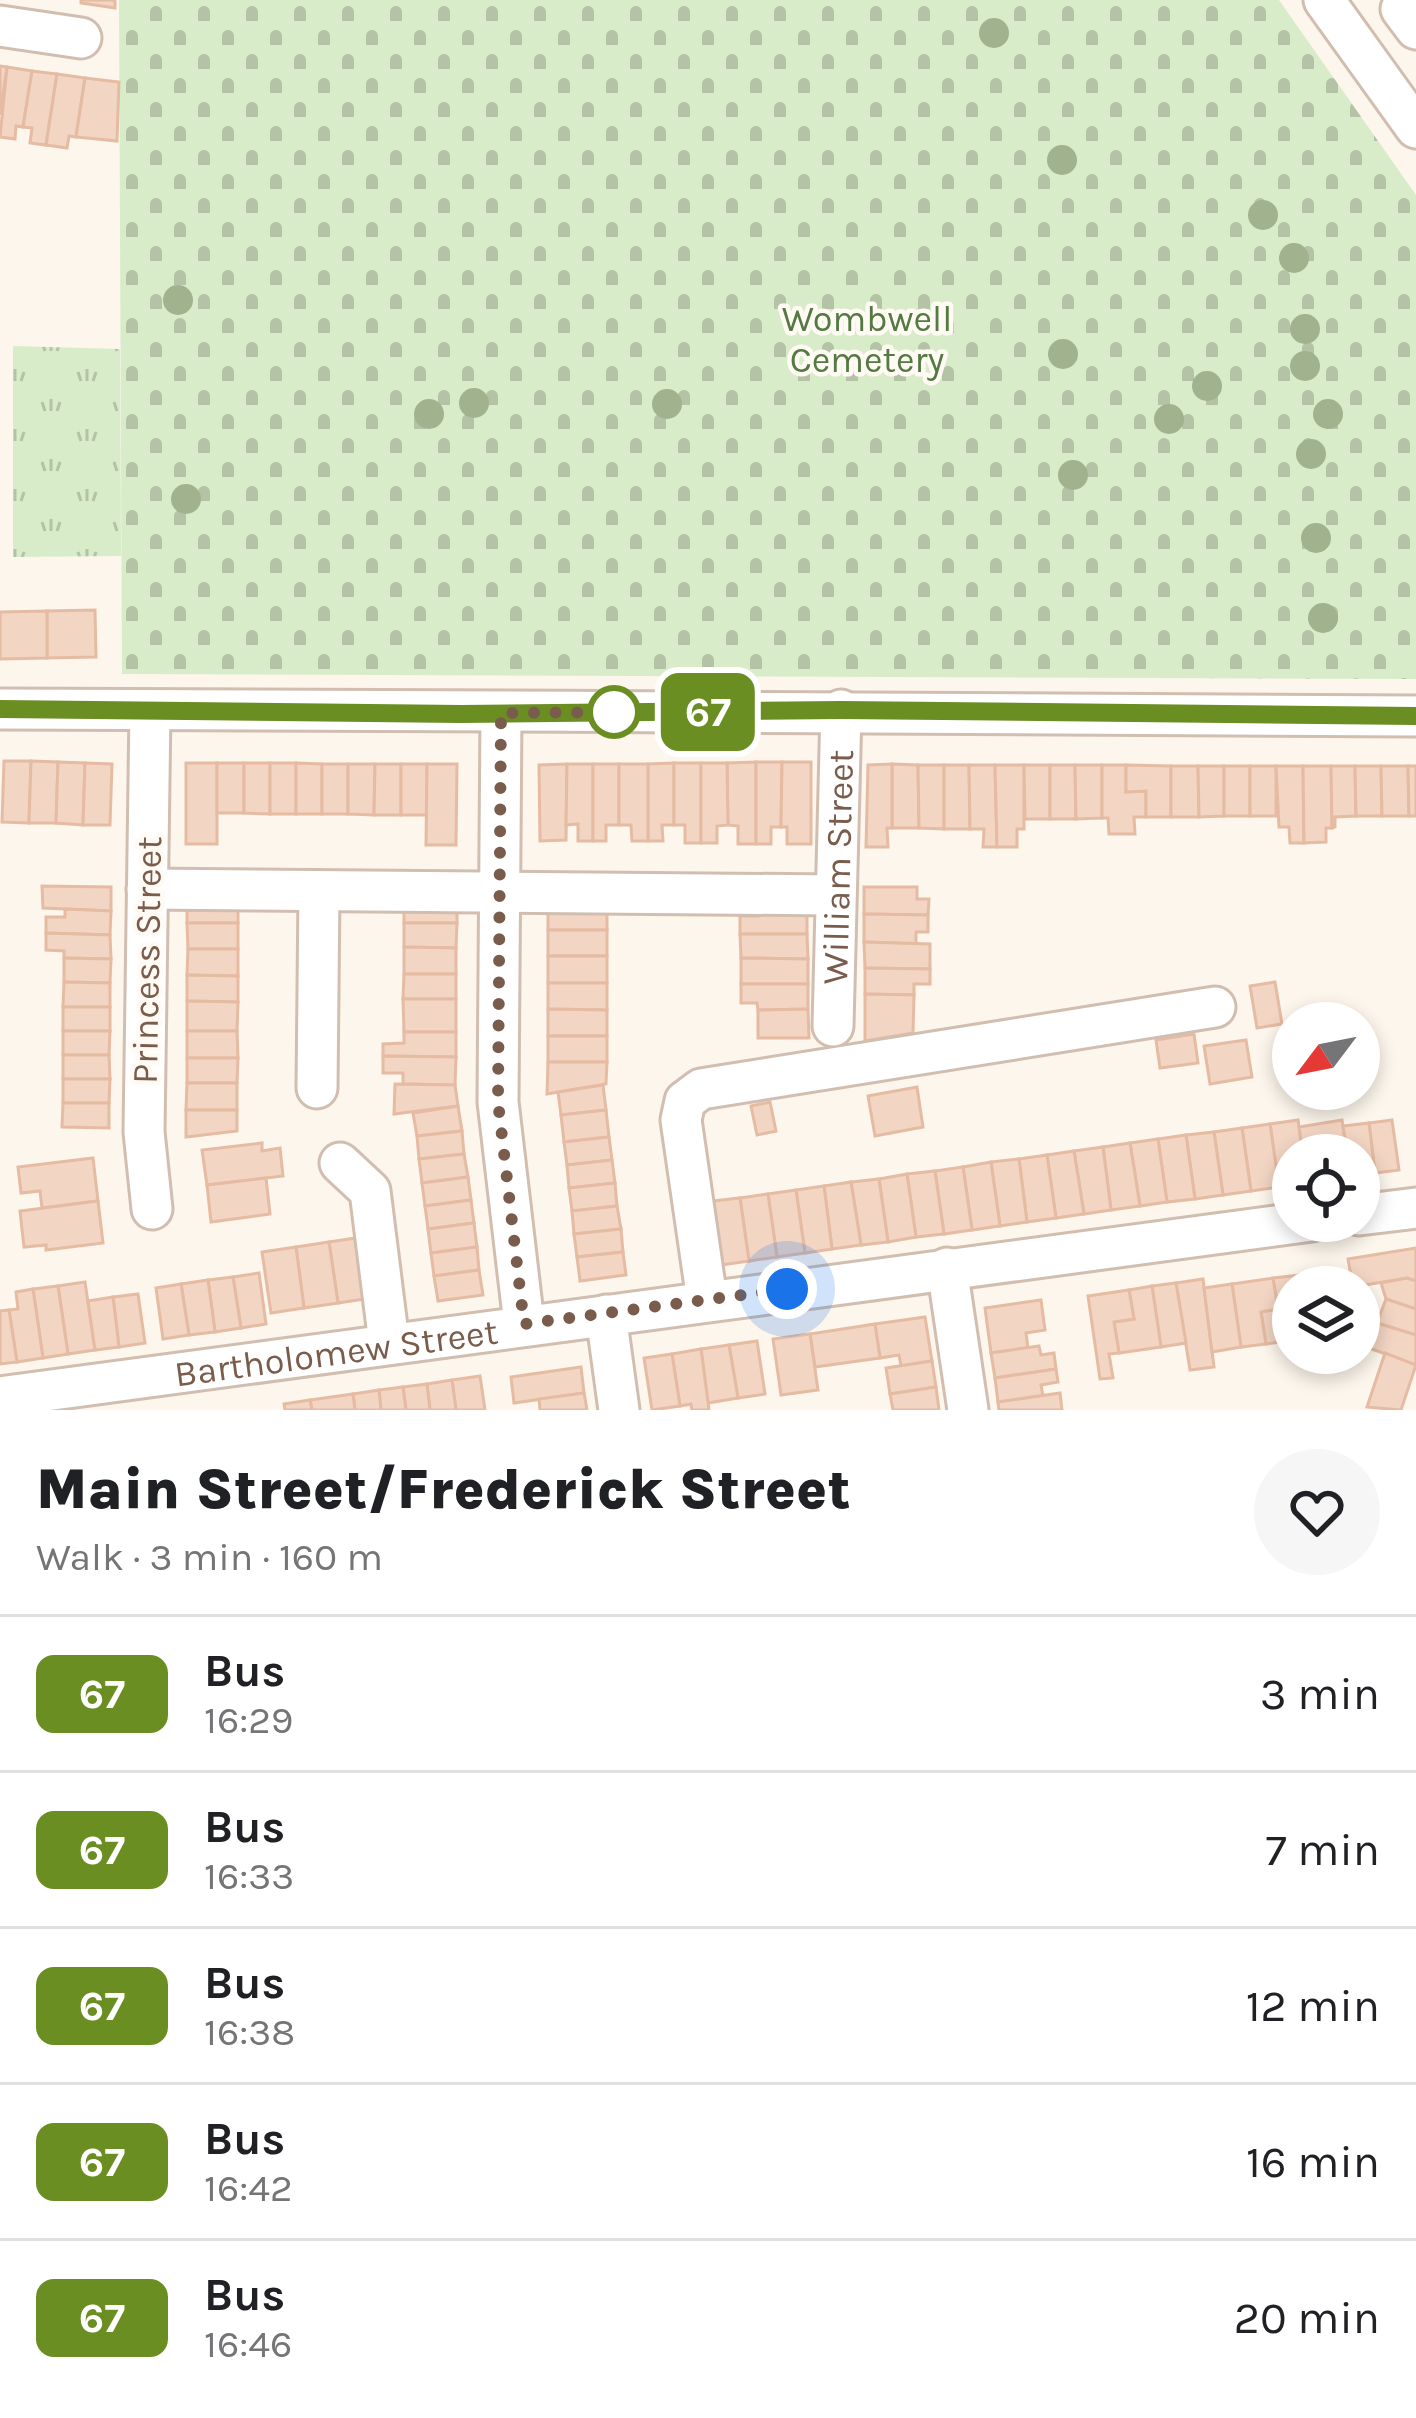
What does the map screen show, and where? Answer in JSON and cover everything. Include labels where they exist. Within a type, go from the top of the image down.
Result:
[{"type":"street","points":[[1324,0],[1411,108]]},
{"type":"street","points":[[0,26],[81,38]]},
{"type":"street","points":[[0,709],[1416,716]]},
{"type":"street","name":"Princess Street","points":[[150,710],[144,1132],[152,1209]]},
{"type":"street","name":"William Street","points":[[832,1026],[841,710]]},
{"type":"street","points":[[501,713],[498,1102],[524,1324]]},
{"type":"street","points":[[147,889],[835,895]]},
{"type":"street","points":[[317,1088],[319,891]]},
{"type":"street","points":[[707,1300],[681,1120],[685,1101],[701,1089],[1214,1007]]},
{"type":"street","points":[[340,1163],[370,1191],[389,1343]]},
{"type":"street","points":[[1380,1212],[1416,1208]]},
{"type":"street","name":"Bartholomew Street","points":[[0,1397],[1272,1226]]},
{"type":"street","points":[[947,1268],[968,1410]]},
{"type":"street","points":[[606,1315],[619,1410]]},
{"type":"green space","name":"Wombwell Cemetery","points":[[119,0],[1279,0],[1416,195],[1416,679],[122,674]]},
{"type":"green space","points":[[13,346],[120,349],[121,556],[13,557]]},
{"type":"building","points":[[115,0],[115,8],[81,3]]},
{"type":"building","points":[[0,66],[7,67],[0,115]]},
{"type":"building","points":[[7,67],[32,71],[23,127],[16,126],[15,139],[0,137]]},
{"type":"building","points":[[32,71],[57,74],[46,145],[30,143],[32,128],[23,127]]},
{"type":"building","points":[[57,74],[85,78],[76,137],[69,136],[67,148],[46,145]]},
{"type":"building","points":[[85,78],[119,82],[117,141],[76,137]]},
{"type":"building","points":[[95,610],[96,657],[47,658],[47,611]]},
{"type":"building","points":[[47,611],[47,658],[0,659],[0,612]]},
{"type":"building","points":[[4,761],[31,761],[29,823],[2,822]]},
{"type":"building","points":[[31,761],[58,762],[56,823],[29,823]]},
{"type":"building","points":[[58,762],[85,763],[83,825],[56,823]]},
{"type":"building","points":[[756,762],[756,844],[738,844],[738,826],[728,825],[727,763]]},
{"type":"building","points":[[756,762],[782,762],[781,827],[771,827],[771,844],[756,844]]},
{"type":"building","points":[[782,762],[811,762],[811,844],[787,844],[787,827],[781,827]]},
{"type":"building","points":[[85,763],[112,764],[110,825],[83,825]]},
{"type":"building","points":[[186,763],[217,763],[217,844],[186,844]]},
{"type":"building","points":[[217,763],[244,763],[244,813],[217,813]]},
{"type":"building","points":[[244,763],[270,763],[270,814],[244,813]]},
{"type":"building","points":[[270,763],[296,763],[296,814],[270,814]]},
{"type":"building","points":[[296,763],[322,764],[322,814],[296,814]]},
{"type":"building","points":[[674,763],[674,825],[662,825],[663,841],[648,841],[648,764]]},
{"type":"building","points":[[674,763],[701,763],[701,843],[685,843],[685,825],[674,825]]},
{"type":"building","points":[[701,763],[727,763],[728,825],[717,826],[717,843],[701,843]]},
{"type":"building","points":[[322,764],[348,764],[348,814],[322,814]]},
{"type":"building","points":[[348,764],[375,764],[374,815],[348,814]]},
{"type":"building","points":[[375,764],[401,764],[401,815],[374,815]]},
{"type":"building","points":[[401,764],[427,764],[427,815],[401,815]]},
{"type":"building","points":[[427,764],[457,764],[456,845],[426,845]]},
{"type":"building","points":[[567,764],[566,840],[540,841],[539,765]]},
{"type":"building","points":[[567,764],[593,764],[593,841],[578,841],[578,824],[566,825]]},
{"type":"building","points":[[593,764],[619,764],[619,825],[606,825],[606,841],[593,841]]},
{"type":"building","points":[[619,764],[648,764],[648,841],[632,841],[631,825],[619,825]]},
{"type":"building","points":[[892,764],[918,765],[919,828],[892,828]]},
{"type":"building","points":[[892,764],[888,847],[866,847],[868,765]]},
{"type":"building","points":[[918,765],[944,765],[944,829],[919,828]]},
{"type":"building","points":[[944,765],[969,765],[970,829],[944,829]]},
{"type":"building","points":[[969,765],[995,765],[997,847],[983,847],[984,829],[970,829]]},
{"type":"building","points":[[995,765],[1024,765],[1024,829],[1017,829],[1017,847],[997,847]]},
{"type":"building","points":[[1024,765],[1050,765],[1050,819],[1025,819]]},
{"type":"building","points":[[1050,765],[1075,765],[1076,819],[1050,819]]},
{"type":"building","points":[[1075,765],[1102,765],[1102,818],[1076,819]]},
{"type":"building","points":[[1102,765],[1126,765],[1126,792],[1146,791],[1146,817],[1134,817],[1135,834],[1109,834],[1108,818],[1102,818]]},
{"type":"building","points":[[1126,765],[1171,766],[1171,817],[1146,817],[1146,791],[1126,792]]},
{"type":"building","points":[[1171,766],[1198,766],[1199,817],[1171,817]]},
{"type":"building","points":[[1198,766],[1224,766],[1224,816],[1199,817]]},
{"type":"building","points":[[1224,766],[1250,766],[1250,816],[1224,816]]},
{"type":"building","points":[[1250,766],[1276,766],[1276,816],[1250,816]]},
{"type":"building","points":[[1276,766],[1303,766],[1304,843],[1290,843],[1289,827],[1279,827]]},
{"type":"building","points":[[1303,766],[1331,766],[1332,828],[1326,828],[1326,842],[1304,843]]},
{"type":"building","points":[[1331,766],[1355,766],[1356,816],[1335,817],[1332,828]]},
{"type":"building","points":[[1355,766],[1381,766],[1382,816],[1356,816]]},
{"type":"building","points":[[1381,766],[1408,766],[1409,816],[1382,816]]},
{"type":"building","points":[[1408,766],[1416,766],[1416,816],[1409,816]]},
{"type":"building","points":[[42,886],[111,887],[111,911],[43,908]]},
{"type":"building","points":[[864,887],[917,887],[917,899],[929,899],[928,915],[864,914]]},
{"type":"building","points":[[404,896],[457,897],[457,923],[404,923]]},
{"type":"building","points":[[187,897],[238,897],[238,923],[187,923]]},
{"type":"building","points":[[548,902],[607,903],[607,930],[548,930]]},
{"type":"building","points":[[807,906],[807,934],[740,934],[740,916],[758,916],[758,907]]},
{"type":"building","points":[[65,909],[111,911],[110,935],[46,933],[46,917],[65,917]]},
{"type":"building","points":[[864,914],[928,915],[928,932],[916,932],[916,944],[864,942]]},
{"type":"building","points":[[187,923],[238,923],[238,949],[188,949]]},
{"type":"building","points":[[404,923],[457,923],[456,948],[404,947]]},
{"type":"building","points":[[548,930],[607,930],[607,956],[548,956]]},
{"type":"building","points":[[46,933],[110,935],[111,959],[64,958],[64,951],[46,950]]},
{"type":"building","points":[[740,934],[807,934],[808,959],[741,958]]},
{"type":"building","points":[[864,942],[930,944],[930,969],[865,968]]},
{"type":"building","points":[[404,947],[456,948],[456,974],[404,974]]},
{"type":"building","points":[[188,949],[238,949],[238,976],[187,975]]},
{"type":"building","points":[[548,956],[607,956],[607,983],[548,983]]},
{"type":"building","points":[[64,958],[111,959],[110,983],[64,982]]},
{"type":"building","points":[[741,958],[808,959],[808,984],[741,984]]},
{"type":"building","points":[[865,968],[930,969],[930,984],[914,984],[914,995],[865,994]]},
{"type":"building","points":[[404,974],[456,974],[456,999],[403,999]]},
{"type":"building","points":[[187,975],[238,976],[238,1002],[187,1001]]},
{"type":"building","points":[[64,982],[110,983],[110,1007],[63,1007]]},
{"type":"building","points":[[1275,982],[1278,1002],[1272,1002],[1272,1026],[1257,1028],[1250,986]]},
{"type":"building","points":[[548,983],[607,983],[607,1010],[548,1009]]},
{"type":"building","points":[[741,984],[808,984],[808,1009],[758,1010],[757,1003],[741,1003]]},
{"type":"building","points":[[865,994],[914,995],[913,1033],[865,1041]]},
{"type":"building","points":[[403,999],[456,999],[456,1032],[404,1032]]},
{"type":"building","points":[[187,1001],[238,1002],[237,1031],[187,1031]]},
{"type":"building","points":[[63,1007],[110,1007],[110,1031],[63,1031]]},
{"type":"building","points":[[548,1009],[607,1010],[607,1036],[548,1036]]},
{"type":"building","points":[[808,1009],[809,1038],[758,1038],[758,1010]]},
{"type":"building","points":[[63,1031],[110,1031],[109,1055],[63,1055]]},
{"type":"building","points":[[187,1031],[237,1031],[238,1058],[187,1058]]},
{"type":"building","points":[[404,1032],[456,1032],[456,1057],[383,1056],[383,1044],[404,1043]]},
{"type":"building","points":[[1194,1034],[1198,1063],[1160,1068],[1156,1040]]},
{"type":"building","points":[[548,1036],[607,1036],[607,1062],[548,1062]]},
{"type":"building","points":[[1246,1040],[1252,1077],[1210,1084],[1204,1046]]},
{"type":"building","points":[[63,1055],[109,1055],[110,1079],[63,1079]]},
{"type":"building","points":[[383,1056],[456,1057],[455,1085],[403,1084],[403,1073],[383,1073]]},
{"type":"building","points":[[187,1058],[238,1058],[237,1083],[187,1083]]},
{"type":"building","points":[[548,1062],[607,1062],[606,1084],[547,1094]]},
{"type":"building","points":[[63,1079],[110,1079],[109,1103],[63,1103]]},
{"type":"building","points":[[187,1083],[237,1083],[237,1110],[186,1110]]},
{"type":"building","points":[[395,1084],[455,1085],[458,1106],[394,1114]]},
{"type":"building","points":[[603,1085],[606,1110],[561,1115],[558,1092]]},
{"type":"building","points":[[917,1087],[923,1127],[875,1136],[868,1096]]},
{"type":"building","points":[[770,1102],[776,1131],[757,1135],[751,1106]]},
{"type":"building","points":[[63,1103],[109,1103],[109,1128],[62,1127]]},
{"type":"building","points":[[458,1106],[462,1131],[417,1136],[413,1113]]},
{"type":"building","points":[[186,1110],[237,1110],[237,1131],[186,1137]]},
{"type":"building","points":[[606,1110],[609,1137],[564,1142],[561,1115]]},
{"type":"building","points":[[1298,1120],[1300,1134],[1272,1134],[1272,1138],[1270,1124]]},
{"type":"building","points":[[1342,1120],[1344,1134],[1300,1134],[1299,1127]]},
{"type":"building","points":[[1392,1120],[1399,1170],[1380,1172],[1380,1134],[1370,1134],[1369,1123]]},
{"type":"building","points":[[1369,1123],[1370,1134],[1344,1134],[1343,1126]]},
{"type":"building","points":[[1270,1124],[1272,1188],[1251,1191],[1242,1128]]},
{"type":"building","points":[[1242,1128],[1251,1191],[1223,1195],[1214,1132]]},
{"type":"building","points":[[462,1131],[464,1154],[419,1159],[417,1136]]},
{"type":"building","points":[[1214,1132],[1223,1195],[1195,1199],[1186,1135]]},
{"type":"building","points":[[1186,1135],[1195,1199],[1167,1202],[1158,1139]]},
{"type":"building","points":[[609,1137],[612,1160],[567,1165],[564,1142]]},
{"type":"building","points":[[1158,1139],[1167,1202],[1140,1206],[1130,1143]]},
{"type":"building","points":[[262,1143],[262,1151],[280,1148],[283,1176],[207,1185],[202,1150]]},
{"type":"building","points":[[1130,1143],[1140,1206],[1111,1210],[1103,1147]]},
{"type":"building","points":[[1103,1147],[1111,1210],[1084,1214],[1074,1151]]},
{"type":"building","points":[[1074,1151],[1084,1214],[1056,1218],[1047,1155]]},
{"type":"building","points":[[464,1154],[468,1177],[422,1183],[419,1159]]},
{"type":"building","points":[[1047,1155],[1056,1218],[1027,1222],[1019,1159]]},
{"type":"building","points":[[93,1158],[98,1201],[42,1208],[40,1191],[21,1193],[18,1167]]},
{"type":"building","points":[[1019,1159],[1027,1222],[1000,1226],[991,1162]]},
{"type":"building","points":[[612,1160],[615,1183],[569,1188],[567,1165]]},
{"type":"building","points":[[991,1162],[1000,1226],[972,1230],[963,1167]]},
{"type":"building","points":[[963,1167],[972,1230],[944,1234],[935,1171]]},
{"type":"building","points":[[935,1171],[944,1234],[916,1237],[907,1174]]},
{"type":"building","points":[[907,1174],[916,1237],[888,1242],[879,1179]]},
{"type":"building","points":[[468,1177],[471,1200],[425,1206],[422,1183]]},
{"type":"building","points":[[266,1178],[270,1214],[211,1222],[207,1185]]},
{"type":"building","points":[[879,1179],[888,1242],[861,1245],[851,1182]]},
{"type":"building","points":[[851,1182],[861,1245],[832,1249],[824,1186]]},
{"type":"building","points":[[615,1183],[617,1206],[572,1211],[569,1188]]},
{"type":"building","points":[[824,1186],[832,1249],[805,1253],[796,1190]]},
{"type":"building","points":[[796,1190],[805,1253],[777,1257],[768,1194]]},
{"type":"building","points":[[768,1194],[777,1257],[749,1261],[740,1198]]},
{"type":"building","points":[[740,1198],[749,1261],[721,1265],[712,1201]]},
{"type":"building","points":[[471,1200],[474,1223],[428,1229],[425,1206]]},
{"type":"building","points":[[98,1201],[103,1243],[46,1250],[46,1245],[24,1247],[20,1211]]},
{"type":"building","points":[[617,1206],[621,1229],[574,1234],[572,1211]]},
{"type":"building","points":[[474,1223],[477,1247],[431,1253],[428,1229]]},
{"type":"building","points":[[621,1229],[623,1252],[577,1257],[574,1234]]},
{"type":"building","points":[[362,1237],[371,1298],[338,1303],[329,1242]]},
{"type":"building","points":[[329,1242],[338,1303],[304,1308],[296,1247]]},
{"type":"building","points":[[296,1247],[304,1308],[271,1313],[262,1252]]},
{"type":"building","points":[[477,1247],[479,1270],[434,1276],[431,1253]]},
{"type":"building","points":[[1416,1248],[1416,1281],[1380,1282],[1380,1266],[1349,1266],[1348,1259]]},
{"type":"building","points":[[623,1252],[626,1275],[580,1281],[577,1257]]},
{"type":"building","points":[[479,1270],[483,1295],[438,1301],[434,1276]]},
{"type":"building","points":[[259,1273],[266,1324],[241,1328],[233,1277]]},
{"type":"building","points":[[233,1277],[241,1328],[215,1332],[208,1280]]},
{"type":"building","points":[[1272,1278],[1272,1310],[1261,1312],[1266,1344],[1241,1347],[1232,1284]]},
{"type":"building","points":[[1203,1279],[1214,1367],[1190,1370],[1176,1283]]},
{"type":"building","points":[[208,1280],[215,1332],[189,1335],[181,1284]]},
{"type":"building","points":[[1416,1281],[1416,1309],[1386,1299],[1381,1283]]},
{"type":"building","points":[[85,1282],[95,1350],[68,1354],[58,1286]]},
{"type":"building","points":[[1176,1283],[1186,1343],[1161,1347],[1152,1286]]},
{"type":"building","points":[[181,1284],[189,1335],[163,1339],[156,1288]]},
{"type":"building","points":[[1232,1284],[1241,1347],[1212,1352],[1204,1288]]},
{"type":"building","points":[[58,1286],[68,1354],[43,1358],[33,1289]]},
{"type":"building","points":[[1152,1286],[1161,1347],[1119,1353],[1114,1322],[1134,1319],[1129,1290]]},
{"type":"building","points":[[33,1289],[43,1358],[17,1362],[9,1310],[18,1309],[16,1292]]},
{"type":"building","points":[[1129,1290],[1134,1319],[1114,1322],[1119,1353],[1109,1354],[1113,1378],[1100,1379],[1088,1296]]},
{"type":"building","points":[[138,1294],[145,1343],[119,1347],[113,1297]]},
{"type":"building","points":[[113,1297],[119,1347],[95,1350],[88,1301]]},
{"type":"building","points":[[1386,1299],[1416,1309],[1416,1335],[1380,1324]]},
{"type":"building","points":[[1041,1300],[1045,1330],[1026,1333],[1028,1348],[991,1353],[985,1308]]},
{"type":"building","points":[[9,1310],[17,1362],[0,1364],[0,1311]]},
{"type":"building","points":[[1272,1310],[1272,1343],[1266,1344],[1261,1312]]},
{"type":"building","points":[[925,1317],[932,1361],[901,1366],[899,1355],[880,1358],[875,1324]]},
{"type":"building","points":[[875,1324],[880,1358],[815,1367],[810,1334]]},
{"type":"building","points":[[1380,1324],[1416,1335],[1416,1365],[1380,1352]]},
{"type":"building","points":[[810,1334],[818,1390],[781,1395],[773,1339]]},
{"type":"building","points":[[757,1341],[765,1394],[738,1398],[729,1345]]},
{"type":"building","points":[[729,1345],[738,1398],[708,1403],[701,1349]]},
{"type":"building","points":[[1039,1346],[1041,1355],[1054,1353],[1056,1369],[995,1378],[991,1353]]},
{"type":"building","points":[[701,1349],[709,1410],[692,1410],[691,1404],[680,1406],[672,1354]]},
{"type":"building","points":[[1385,1353],[1416,1365],[1401,1410],[1367,1407]]},
{"type":"building","points":[[672,1354],[680,1406],[652,1410],[644,1358]]},
{"type":"building","points":[[932,1361],[936,1387],[890,1394],[886,1368]]},
{"type":"building","points":[[581,1367],[584,1393],[514,1403],[511,1377]]},
{"type":"building","points":[[1056,1369],[1058,1382],[1041,1385],[1043,1396],[998,1402],[995,1378]]},
{"type":"building","points":[[480,1376],[485,1410],[456,1410],[452,1380]]},
{"type":"building","points":[[452,1380],[456,1410],[430,1410],[427,1384]]},
{"type":"building","points":[[427,1384],[430,1410],[406,1410],[403,1387]]},
{"type":"building","points":[[403,1387],[406,1410],[381,1410],[379,1390]]},
{"type":"building","points":[[936,1387],[939,1410],[893,1410],[890,1394]]},
{"type":"building","points":[[379,1390],[381,1410],[355,1410],[353,1394]]},
{"type":"building","points":[[584,1393],[587,1410],[540,1410],[539,1399]]},
{"type":"building","points":[[1060,1393],[1062,1410],[999,1410],[998,1402]]},
{"type":"building","points":[[353,1394],[355,1410],[312,1410],[310,1400]]},
{"type":"building","points":[[310,1400],[312,1410],[285,1410],[284,1404]]},
{"type":"bus line","name":"67","points":[[0,709],[1416,716]]},
{"type":"route","points":[[614,712],[628,712],[501,713],[498,1102],[524,1324],[787,1289]]}]
